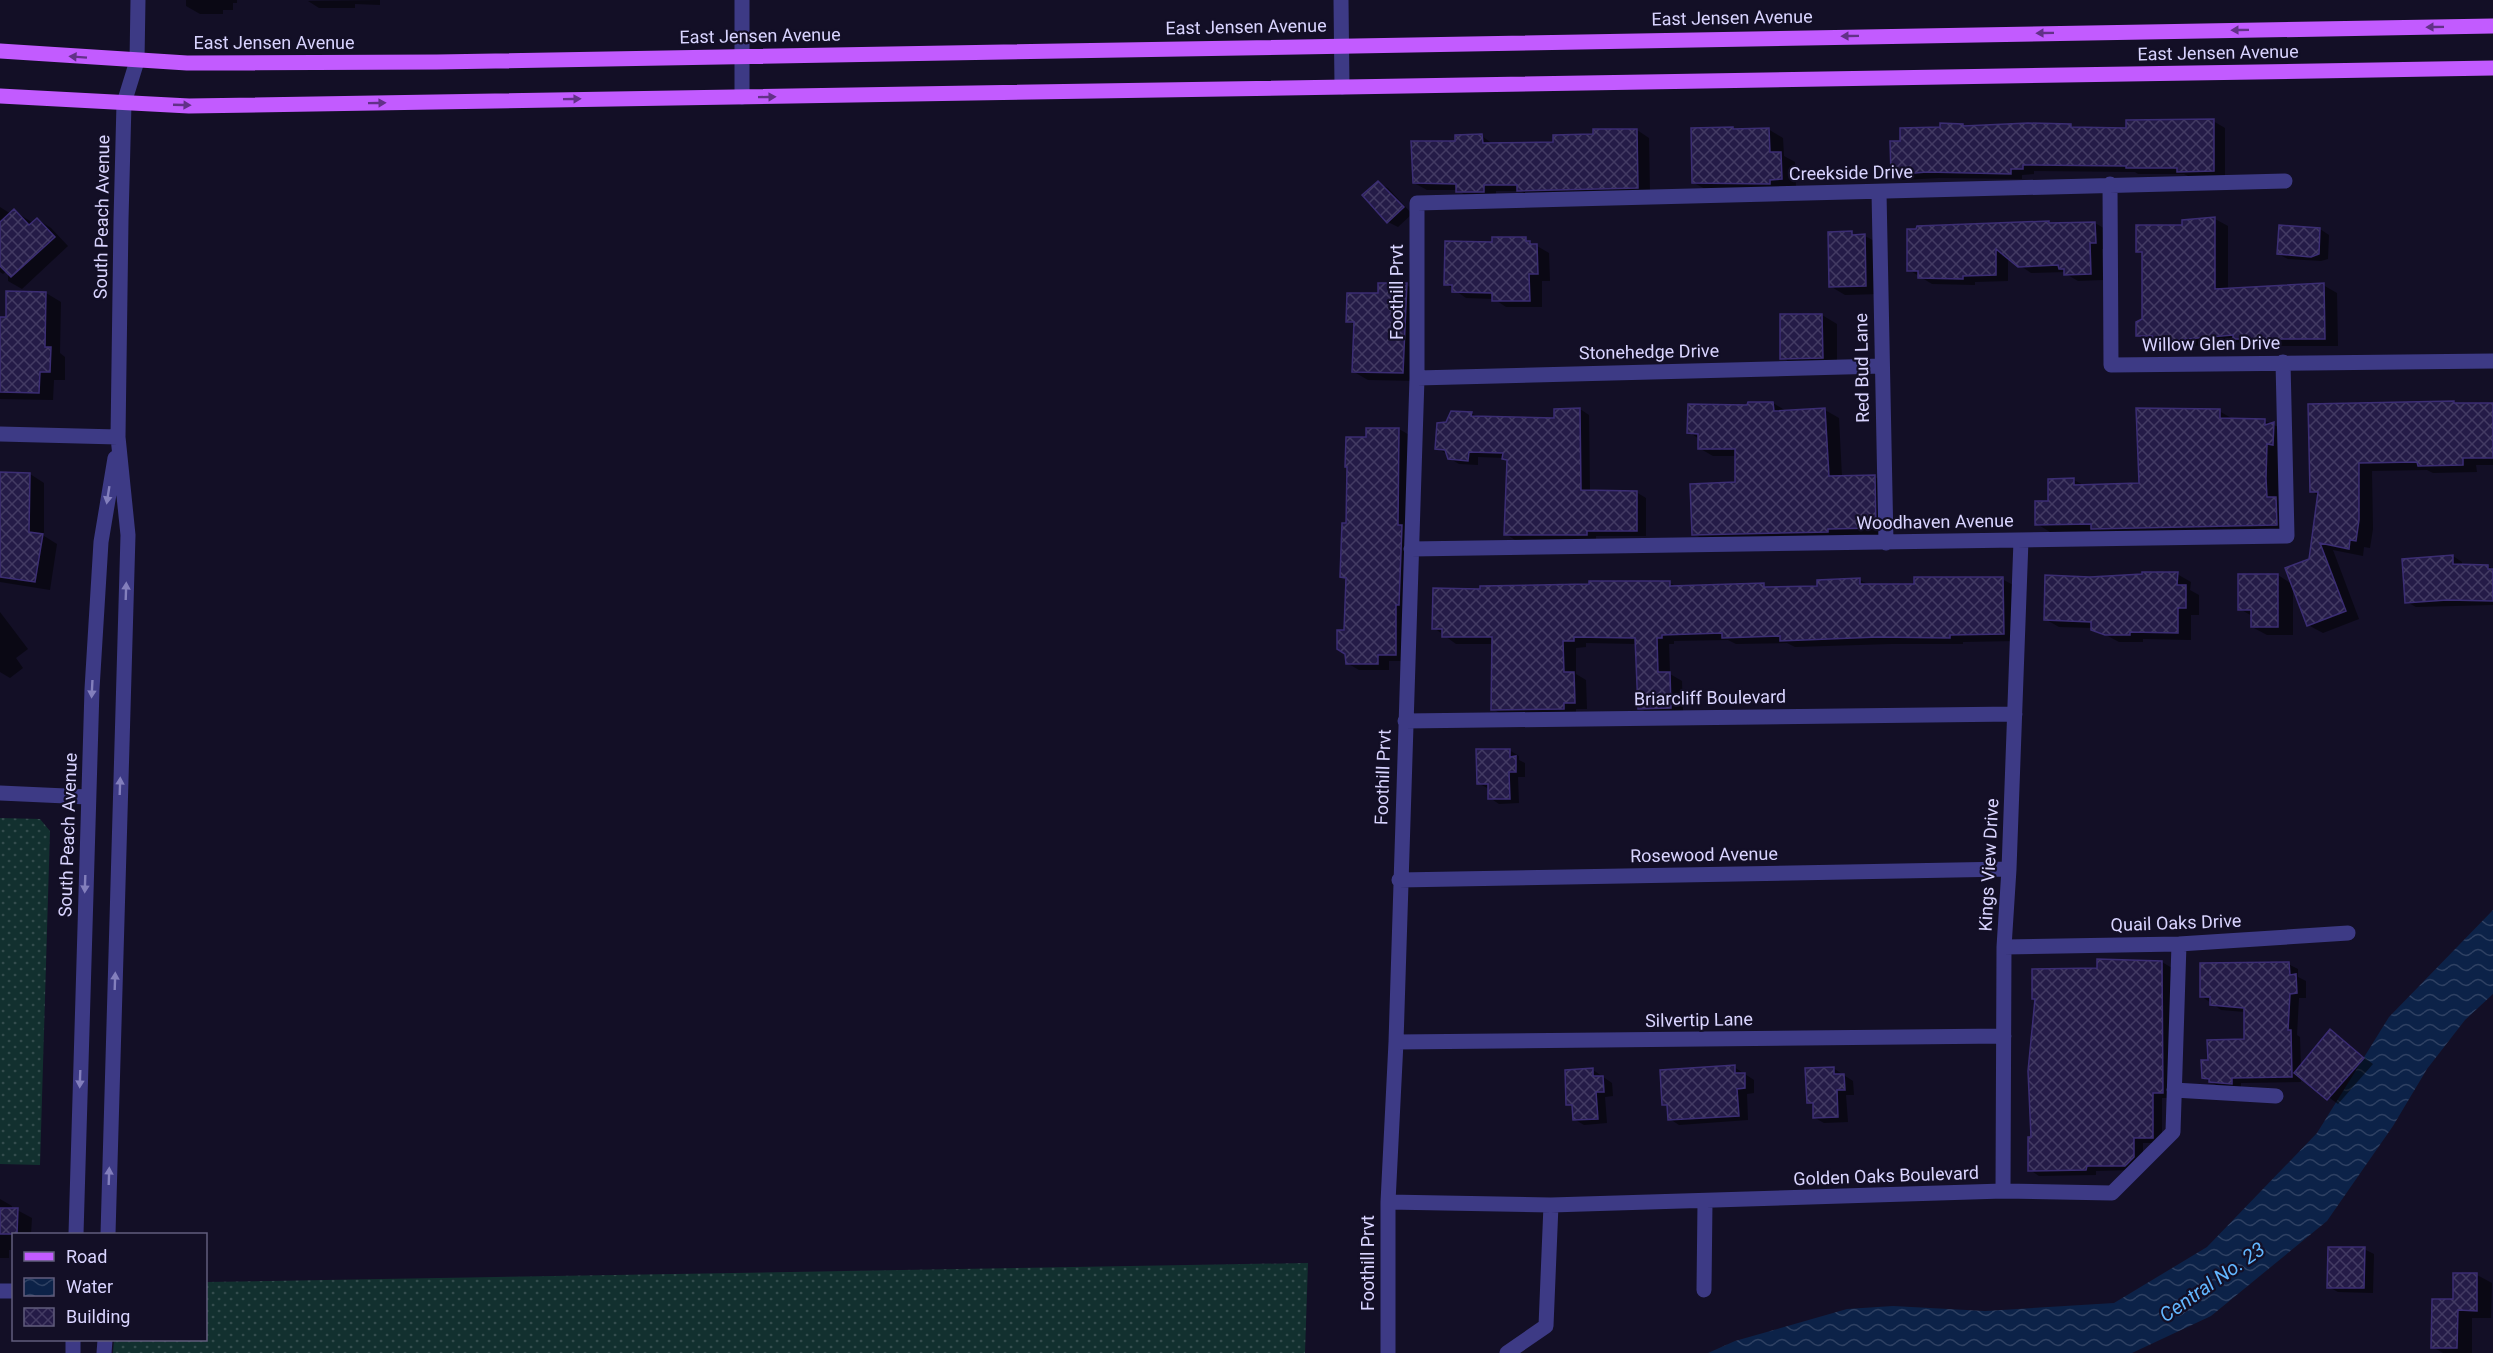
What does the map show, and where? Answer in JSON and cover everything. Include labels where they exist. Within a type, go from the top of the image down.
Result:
[{"type":"main road","name":"East Jensen Avenue","points":[[0,51],[137,62],[437,62],[2493,26]]},
{"type":"main road","name":"East Jensen Avenue","points":[[0,96],[189,106],[2493,68]]},
{"type":"street","name":"South Peach Avenue","points":[[108,1233],[128,536],[118,437],[124,103],[137,62],[138,0]]},
{"type":"street","points":[[742,0],[742,97]]},
{"type":"street","points":[[1341,0],[1342,87]]},
{"type":"street","name":"Creekside Drive","points":[[1417,202],[2285,181]]},
{"type":"street","name":"Willow Glen Drive","points":[[2110,184],[2111,365],[2493,361]]},
{"type":"street","name":"Red Bud Lane","points":[[1880,192],[1886,543]]},
{"type":"street","name":"Foothill Prvt","points":[[1388,1353],[1388,1202],[1396,1042],[1399,880],[1416,378],[1417,202]]},
{"type":"street","name":"Woodhaven Avenue","points":[[1411,549],[2287,536],[2283,362]]},
{"type":"street","name":"Stonehedge Drive","points":[[1416,378],[1882,366]]},
{"type":"street","points":[[0,434],[118,437]]},
{"type":"street","name":"South Peach Avenue","points":[[76,1233],[88,798],[101,542],[118,437]]},
{"type":"street","name":"Kings View Drive","points":[[2003,1191],[2004,947],[2021,540]]},
{"type":"street","name":"Briarcliff Boulevard","points":[[1405,720],[2015,714]]},
{"type":"street","points":[[0,793],[88,798]]},
{"type":"street","name":"Rosewood Avenue","points":[[1399,880],[2009,869]]},
{"type":"street","name":"Quail Oaks Drive","points":[[2004,947],[2179,944],[2348,933]]},
{"type":"street","name":"Golden Oaks Boulevard","points":[[1388,1202],[1551,1205],[2003,1191],[2112,1193],[2173,1132],[2179,944]]},
{"type":"street","name":"Silvertip Lane","points":[[1396,1042],[2004,1036]]},
{"type":"street","points":[[2174,1090],[2276,1096]]},
{"type":"street","points":[[1704,1290],[1705,1202]]},
{"type":"street","points":[[1507,1353],[1546,1326],[1551,1205]]},
{"type":"green space","points":[[0,818],[40,819],[50,831],[40,1165],[0,1164]]},
{"type":"green space","points":[[1308,1263],[1305,1353],[113,1353],[114,1341],[207,1341],[207,1282]]},
{"type":"water","name":"Central No. 23","points":[[2493,910],[2493,994],[2465,1020],[2427,1069],[2393,1126],[2327,1221],[2211,1316],[2132,1353],[1708,1353],[1735,1341],[1847,1309],[1893,1306],[1985,1311],[2114,1303],[2207,1247],[2317,1133],[2389,1017]]},
{"type":"building","points":[[2214,119],[2214,171],[2177,172],[2177,168],[2126,168],[2126,166],[2023,165],[2023,169],[2011,169],[2011,174],[1927,172],[1891,175],[1890,141],[1900,141],[1900,128],[1940,127],[1940,123],[1963,124],[1963,126],[2028,123],[2071,124],[2071,127],[2126,128],[2126,120]]},
{"type":"building","points":[[1733,127],[1733,129],[1769,128],[1770,152],[1781,152],[1782,179],[1770,180],[1770,184],[1692,183],[1691,128]]},
{"type":"building","points":[[1593,129],[1637,129],[1638,188],[1517,191],[1517,185],[1484,185],[1484,192],[1456,192],[1456,184],[1413,183],[1411,141],[1455,141],[1455,135],[1482,134],[1483,143],[1553,142],[1553,135],[1593,134]]},
{"type":"building","points":[[1378,181],[1404,207],[1387,223],[1362,195]]},
{"type":"building","points":[[14,209],[29,225],[37,218],[55,237],[11,277],[0,266],[0,222]]},
{"type":"building","points":[[2215,217],[2215,289],[2324,283],[2325,339],[2233,339],[2233,335],[2152,342],[2152,336],[2136,336],[2136,322],[2142,319],[2142,252],[2136,252],[2136,225],[2182,225],[2182,220]]},
{"type":"building","points":[[2049,221],[2049,223],[2095,222],[2096,243],[2090,243],[2091,274],[2064,275],[2064,269],[2059,269],[2058,265],[2018,267],[1996,249],[1996,275],[1963,276],[1963,279],[1918,278],[1918,271],[1907,271],[1907,229],[1916,229],[1917,226]]},
{"type":"building","points":[[2279,225],[2320,228],[2319,254],[2311,257],[2277,254]]},
{"type":"building","points":[[1852,231],[1852,235],[1865,234],[1866,286],[1829,287],[1828,232]]},
{"type":"building","points":[[1492,237],[1526,237],[1526,241],[1530,241],[1530,244],[1537,244],[1538,274],[1529,274],[1530,301],[1492,301],[1492,293],[1452,292],[1452,285],[1444,285],[1445,241],[1492,242]]},
{"type":"building","points":[[1378,283],[1407,283],[1403,373],[1352,372],[1354,322],[1346,322],[1347,293],[1378,293]]},
{"type":"building","points":[[6,291],[46,292],[45,347],[51,347],[50,372],[40,372],[39,393],[0,392],[0,317],[6,317]]},
{"type":"building","points":[[1780,314],[1822,314],[1823,358],[1780,359]]},
{"type":"building","points":[[2454,401],[2454,403],[2493,403],[2493,458],[2463,458],[2463,465],[2418,466],[2417,462],[2359,463],[2359,520],[2356,541],[2350,540],[2349,549],[2320,543],[2346,611],[2307,626],[2285,568],[2309,559],[2318,492],[2310,492],[2308,404]]},
{"type":"building","points":[[1748,402],[1773,402],[1774,411],[1825,408],[1829,476],[1875,475],[1876,528],[1828,529],[1828,532],[1692,535],[1690,484],[1735,482],[1735,449],[1698,449],[1698,434],[1687,433],[1688,404],[1747,405]]},
{"type":"building","points":[[1580,408],[1581,490],[1637,491],[1637,531],[1587,531],[1587,535],[1504,535],[1507,460],[1502,459],[1503,453],[1469,452],[1468,461],[1448,459],[1445,450],[1435,449],[1437,423],[1446,422],[1451,411],[1472,412],[1471,416],[1554,418],[1554,409]]},
{"type":"building","points":[[2136,408],[2220,409],[2220,418],[2265,419],[2265,425],[2274,422],[2273,445],[2267,444],[2266,478],[2267,497],[2276,497],[2277,525],[2091,529],[2091,524],[2035,525],[2035,501],[2048,501],[2048,479],[2074,478],[2074,485],[2139,483]]},
{"type":"building","points":[[1366,428],[1399,428],[1398,525],[1402,525],[1399,605],[1396,605],[1396,655],[1378,655],[1378,664],[1346,664],[1345,654],[1337,649],[1337,630],[1344,630],[1346,578],[1340,577],[1342,523],[1346,523],[1346,437],[1366,437]]},
{"type":"building","points":[[0,472],[30,473],[29,532],[43,534],[35,582],[0,577]]},
{"type":"building","points":[[2453,555],[2453,564],[2488,565],[2488,569],[2493,569],[2493,601],[2447,600],[2405,603],[2402,559]]},
{"type":"building","points":[[2142,572],[2178,572],[2177,585],[2186,585],[2186,608],[2178,608],[2178,633],[2130,632],[2130,635],[2105,635],[2091,630],[2091,622],[2044,620],[2045,575],[2090,577],[2142,574]]},
{"type":"building","points":[[2238,574],[2278,574],[2278,627],[2251,627],[2251,610],[2238,610]]},
{"type":"building","points":[[1914,577],[2003,577],[2004,634],[1950,635],[1950,638],[1878,637],[1780,641],[1780,636],[1722,638],[1722,633],[1662,635],[1662,638],[1657,638],[1658,672],[1670,672],[1671,708],[1638,709],[1635,638],[1574,637],[1574,641],[1563,641],[1564,672],[1574,672],[1575,703],[1564,703],[1564,709],[1491,710],[1492,637],[1442,637],[1442,629],[1432,629],[1433,588],[1480,589],[1480,586],[1589,584],[1589,581],[1670,581],[1670,586],[1764,583],[1764,587],[1817,586],[1817,580],[1860,578],[1860,584],[1914,584]]},
{"type":"building","points":[[1476,749],[1510,749],[1510,757],[1516,756],[1516,772],[1509,772],[1510,799],[1488,799],[1488,784],[1477,784]]},
{"type":"building","points":[[2097,959],[2162,961],[2163,1093],[2153,1093],[2153,1138],[2134,1138],[2134,1157],[2125,1166],[2087,1166],[2086,1170],[2028,1171],[2028,1137],[2031,1137],[2028,1071],[2035,999],[2032,999],[2032,969],[2097,968]]},
{"type":"building","points":[[2289,962],[2290,975],[2296,974],[2297,993],[2290,994],[2288,1030],[2291,1030],[2292,1077],[2232,1078],[2232,1084],[2209,1082],[2209,1079],[2202,1078],[2201,1060],[2208,1060],[2207,1040],[2244,1039],[2244,1008],[2210,1005],[2210,997],[2200,997],[2200,963]]},
{"type":"building","points":[[2330,1029],[2364,1058],[2327,1100],[2294,1073]]},
{"type":"building","points":[[1735,1065],[1735,1073],[1745,1073],[1745,1088],[1737,1089],[1739,1116],[1668,1120],[1667,1105],[1662,1105],[1660,1070]]},
{"type":"building","points":[[1834,1067],[1834,1074],[1844,1074],[1845,1090],[1837,1090],[1838,1117],[1813,1118],[1813,1103],[1807,1103],[1805,1068]]},
{"type":"building","points":[[1593,1068],[1593,1076],[1603,1076],[1604,1092],[1596,1092],[1598,1119],[1573,1120],[1572,1105],[1566,1105],[1565,1070]]},
{"type":"building","points":[[0,1208],[18,1208],[17,1233],[0,1234]]},
{"type":"building","points":[[2328,1247],[2365,1247],[2364,1288],[2327,1288]]},
{"type":"building","points":[[2453,1273],[2477,1273],[2477,1311],[2458,1310],[2457,1348],[2431,1348],[2432,1299],[2453,1299]]}]
